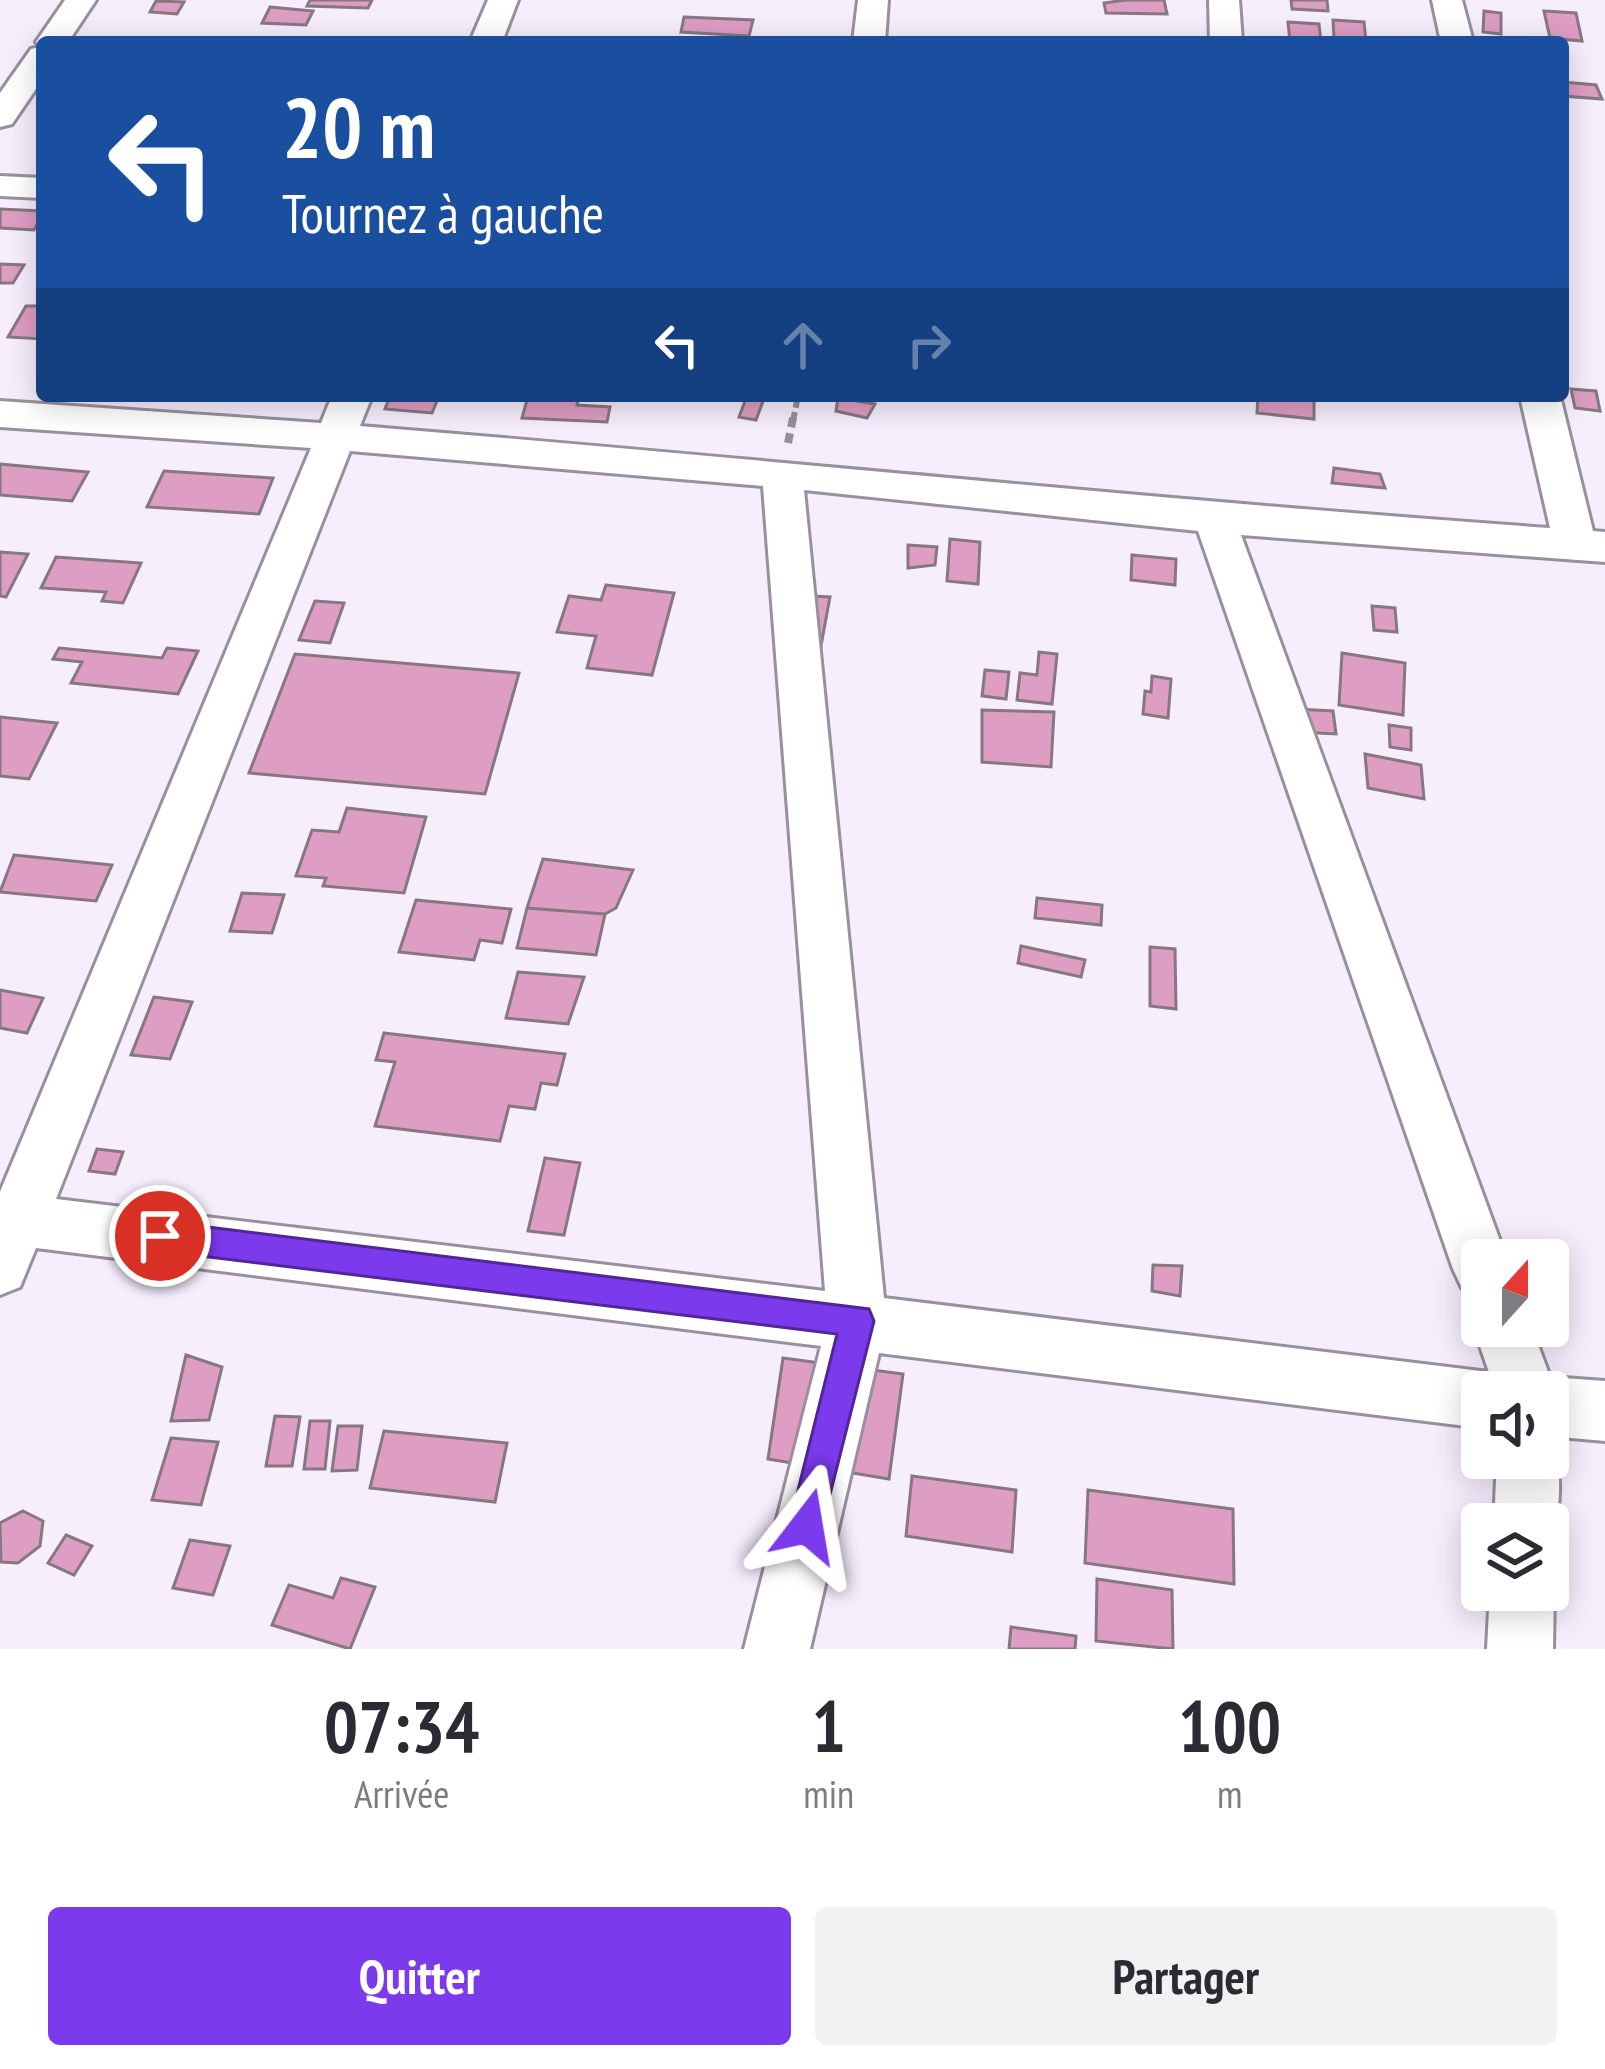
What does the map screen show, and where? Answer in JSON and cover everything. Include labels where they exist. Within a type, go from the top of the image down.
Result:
[{"type":"street","points":[[56,36],[81,0]]},
{"type":"street","points":[[488,36],[503,0]]},
{"type":"street","points":[[870,36],[873,0]]},
{"type":"street","points":[[1224,0],[1226,36]]},
{"type":"street","points":[[1447,0],[1455,36]]},
{"type":"street","points":[[0,117],[36,65]]},
{"type":"street","points":[[0,187],[36,188]]},
{"type":"street","points":[[0,414],[345,417],[782,474],[1214,519],[1590,546],[1542,402]]},
{"type":"street","points":[[345,417],[7,1235],[857,1321],[1461,1396]]},
{"type":"street","points":[[776,1649],[857,1321],[782,474]]},
{"type":"street","points":[[1214,519],[1471,1239]]},
{"type":"street","points":[[1569,1408],[1605,1411]]},
{"type":"street","points":[[1520,1649],[1521,1611]]},
{"type":"path","points":[[782,474],[797,402]]},
{"type":"building","points":[[310,0],[372,0],[368,8],[307,6]]},
{"type":"building","points":[[1164,0],[1167,14],[1106,13],[1104,3]]},
{"type":"building","points":[[1291,0],[1327,0],[1328,11],[1292,9]]},
{"type":"building","points":[[156,1],[184,2],[177,14],[150,12]]},
{"type":"building","points":[[270,7],[313,11],[306,25],[262,23]]},
{"type":"building","points":[[1484,11],[1501,13],[1501,34],[1483,32]]},
{"type":"building","points":[[1544,11],[1576,13],[1582,41],[1550,36]]},
{"type":"building","points":[[684,17],[753,20],[749,36],[681,32]]},
{"type":"building","points":[[1333,20],[1364,22],[1365,36],[1334,36]]},
{"type":"building","points":[[1288,22],[1319,24],[1320,36],[1289,36]]},
{"type":"building","points":[[1569,83],[1596,85],[1602,99],[1569,96]]},
{"type":"building","points":[[0,209],[36,211],[34,230],[0,228]]},
{"type":"building","points":[[0,264],[24,265],[13,283],[0,283]]},
{"type":"building","points":[[26,306],[36,306],[36,339],[8,337]]},
{"type":"building","points":[[1571,389],[1596,391],[1600,411],[1575,408]]},
{"type":"building","points":[[388,402],[437,402],[432,413],[385,409]]},
{"type":"building","points":[[526,402],[610,407],[607,422],[522,418]]},
{"type":"building","points":[[745,402],[763,402],[756,420],[739,417]]},
{"type":"building","points":[[837,402],[875,404],[867,418],[836,411]]},
{"type":"building","points":[[1258,402],[1314,402],[1314,419],[1257,413]]},
{"type":"building","points":[[0,464],[88,472],[72,501],[0,495]]},
{"type":"building","points":[[1334,468],[1380,474],[1385,488],[1332,483]]},
{"type":"building","points":[[164,471],[273,478],[259,514],[147,507]]},
{"type":"building","points":[[950,539],[980,542],[978,584],[947,581]]},
{"type":"building","points":[[908,545],[937,547],[935,565],[908,568]]},
{"type":"building","points":[[0,552],[28,554],[6,597],[0,596]]},
{"type":"building","points":[[1132,555],[1176,559],[1175,585],[1131,580]]},
{"type":"building","points":[[56,557],[141,563],[123,603],[102,601],[106,592],[41,588]]},
{"type":"building","points":[[606,585],[674,593],[652,675],[587,668],[596,636],[557,632],[569,596],[601,600]]},
{"type":"building","points":[[812,596],[830,597],[818,662]]},
{"type":"building","points":[[315,601],[344,603],[330,643],[299,640]]},
{"type":"building","points":[[1372,606],[1395,608],[1397,632],[1374,630]]},
{"type":"building","points":[[59,648],[162,658],[167,648],[198,651],[178,694],[71,683],[82,662],[53,659]]},
{"type":"building","points":[[1039,652],[1057,654],[1052,704],[1017,700],[1020,673],[1037,675]]},
{"type":"building","points":[[1342,653],[1405,663],[1403,715],[1339,705]]},
{"type":"building","points":[[295,654],[519,673],[485,794],[249,773]]},
{"type":"building","points":[[985,670],[1009,672],[1006,699],[982,696]]},
{"type":"building","points":[[1152,676],[1171,679],[1168,718],[1143,714]]},
{"type":"building","points":[[1277,708],[1333,711],[1336,734],[1280,731]]},
{"type":"building","points":[[982,710],[1054,712],[1051,767],[982,762]]},
{"type":"building","points":[[0,717],[57,723],[29,779],[0,776]]},
{"type":"building","points":[[1389,725],[1411,728],[1411,750],[1390,747]]},
{"type":"building","points":[[1365,754],[1421,765],[1424,799],[1368,788]]},
{"type":"building","points":[[347,808],[426,817],[404,893],[323,886],[326,878],[296,876],[312,830],[339,832]]},
{"type":"building","points":[[14,855],[112,865],[96,901],[0,892]]},
{"type":"building","points":[[543,859],[633,870],[616,908],[605,914],[527,908]]},
{"type":"building","points":[[242,893],[284,895],[272,933],[230,931]]},
{"type":"building","points":[[1037,898],[1102,905],[1101,925],[1035,918]]},
{"type":"building","points":[[416,900],[511,909],[502,943],[480,940],[474,960],[399,952]]},
{"type":"building","points":[[527,908],[605,914],[596,955],[517,948]]},
{"type":"building","points":[[1021,946],[1085,960],[1081,977],[1018,963]]},
{"type":"building","points":[[1150,947],[1175,949],[1176,1009],[1150,1006]]},
{"type":"building","points":[[518,972],[584,977],[568,1024],[506,1018]]},
{"type":"building","points":[[0,990],[43,998],[27,1033],[0,1028]]},
{"type":"building","points":[[154,997],[192,1002],[170,1059],[131,1055]]},
{"type":"building","points":[[384,1033],[565,1054],[557,1085],[541,1083],[535,1109],[509,1106],[500,1141],[375,1126],[395,1062],[376,1060]]},
{"type":"building","points":[[97,1149],[123,1152],[115,1174],[89,1171]]},
{"type":"building","points":[[545,1158],[580,1163],[564,1235],[528,1231]]},
{"type":"building","points":[[1153,1265],[1182,1266],[1180,1296],[1152,1291]]},
{"type":"building","points":[[186,1355],[222,1367],[209,1420],[171,1421]]},
{"type":"building","points":[[783,1358],[903,1374],[889,1479],[768,1459]]},
{"type":"building","points":[[275,1416],[300,1417],[292,1466],[266,1466]]},
{"type":"building","points":[[310,1421],[330,1421],[325,1469],[304,1469]]},
{"type":"building","points":[[338,1426],[362,1426],[357,1470],[332,1471]]},
{"type":"building","points":[[384,1431],[507,1443],[495,1502],[370,1488]]},
{"type":"building","points":[[171,1438],[218,1442],[201,1505],[152,1500]]},
{"type":"building","points":[[912,1476],[1016,1490],[1012,1552],[906,1536]]},
{"type":"building","points":[[1088,1490],[1233,1509],[1234,1584],[1085,1563]]},
{"type":"building","points":[[23,1511],[43,1521],[40,1546],[18,1563],[1,1562],[0,1523]]},
{"type":"building","points":[[66,1535],[92,1546],[74,1575],[48,1563]]},
{"type":"building","points":[[190,1540],[230,1546],[213,1595],[173,1588]]},
{"type":"building","points":[[341,1578],[375,1587],[350,1649],[272,1625],[289,1585],[333,1598]]},
{"type":"building","points":[[1097,1579],[1172,1590],[1173,1649],[1096,1641]]},
{"type":"building","points":[[1011,1627],[1076,1636],[1075,1649],[1009,1649]]},
{"type":"route","points":[[160,1236],[857,1321],[807,1526]]}]
